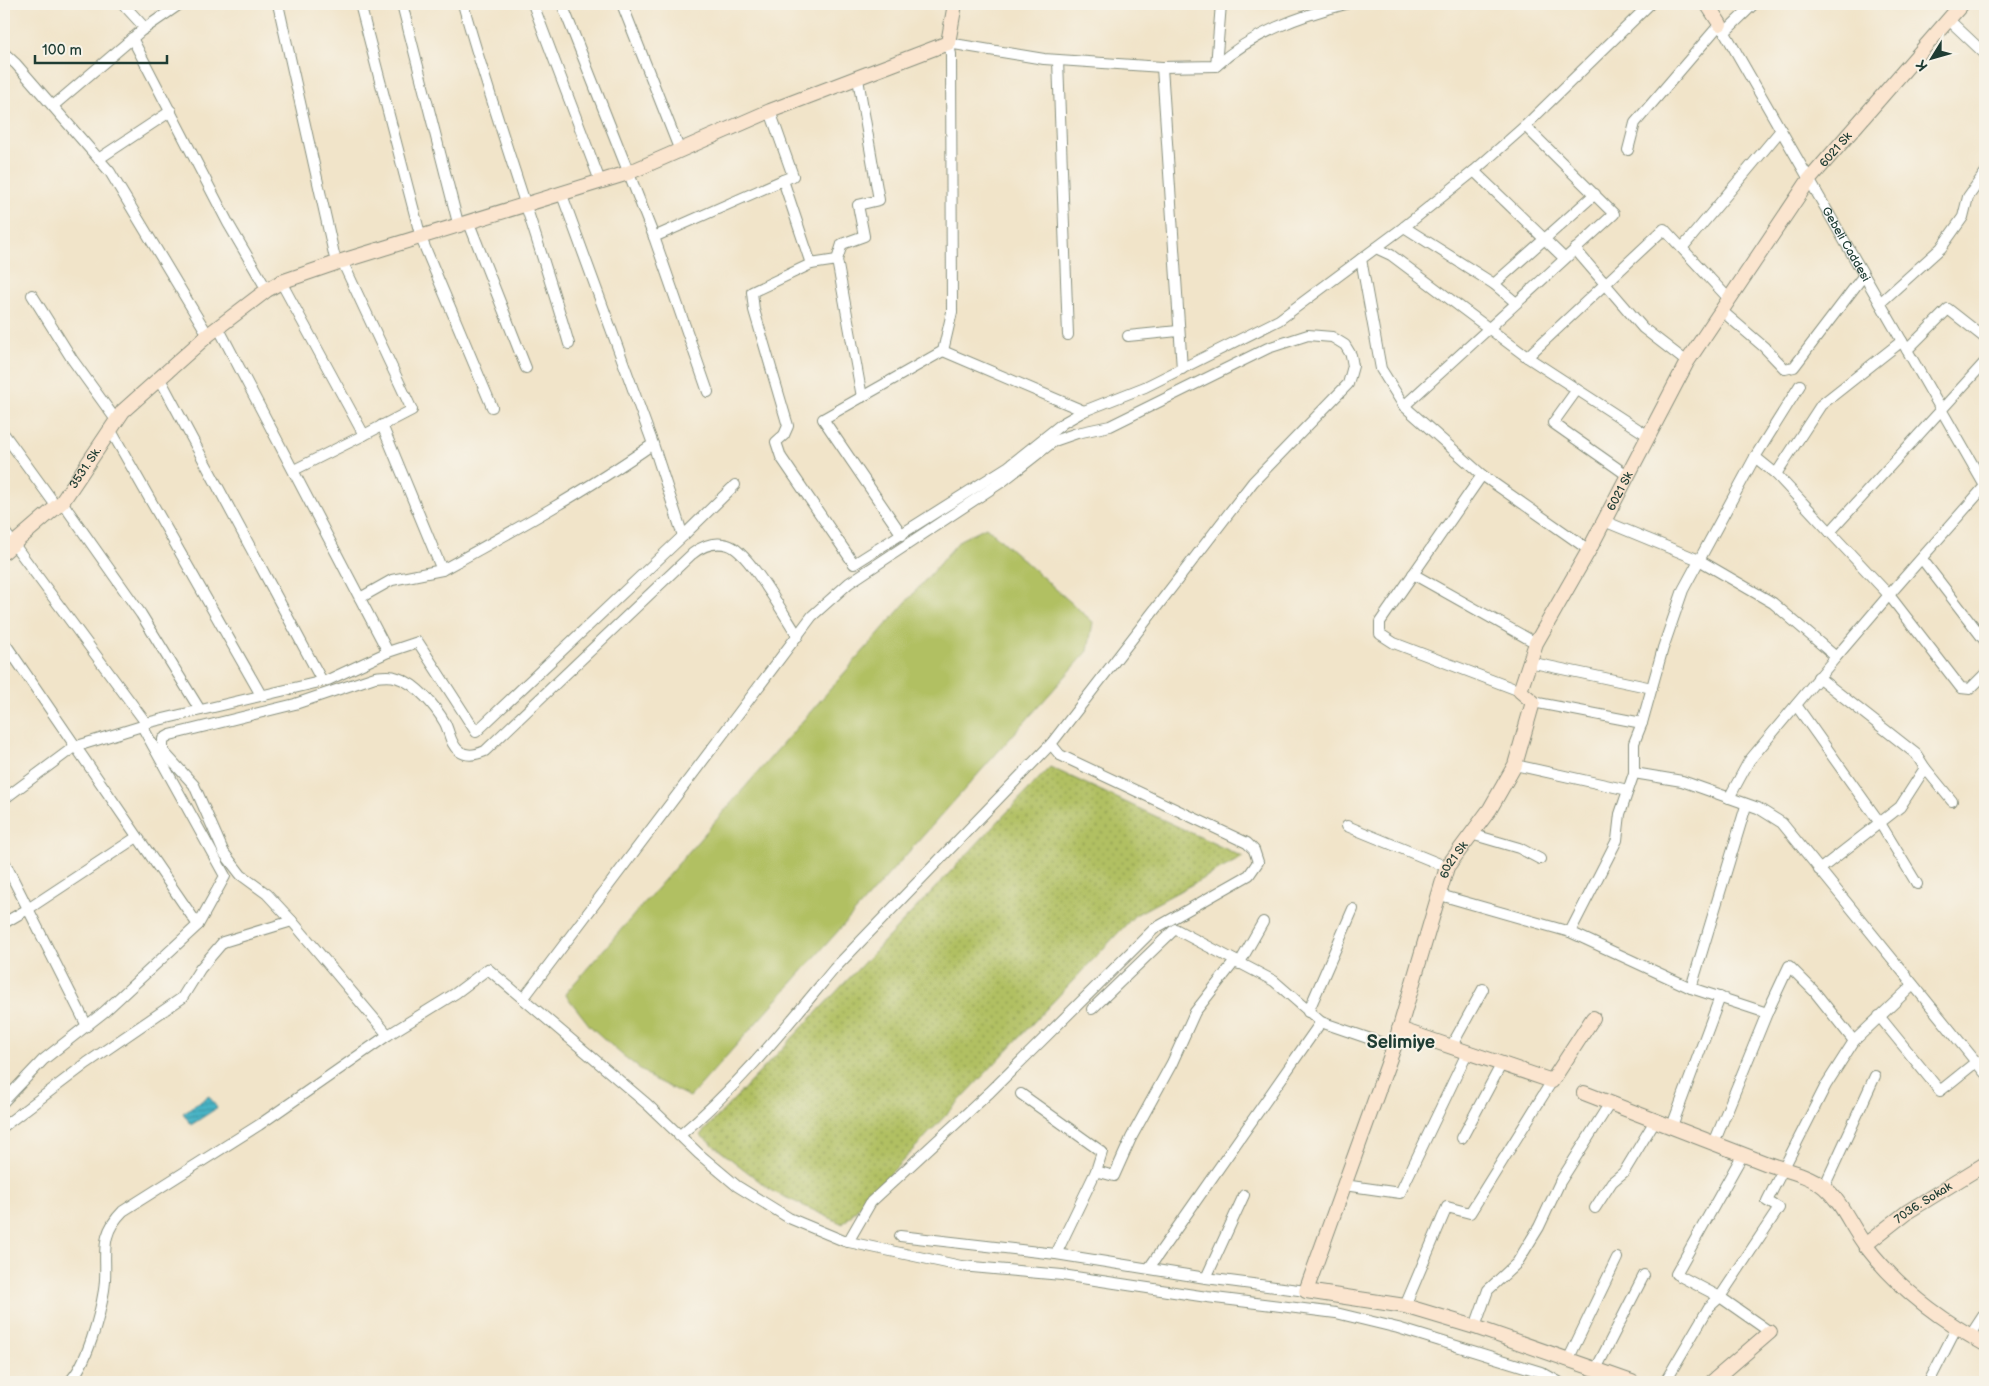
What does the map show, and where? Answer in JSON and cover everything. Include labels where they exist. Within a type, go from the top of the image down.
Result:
[{"type":"street","points":[[123,4],[145,28]]},
{"type":"street","points":[[53,106],[132,38],[180,4]]},
{"type":"street","points":[[278,4],[339,262],[412,410],[294,470]]},
{"type":"street","points":[[360,4],[421,238],[492,407]]},
{"type":"street","points":[[402,4],[464,225],[526,368]]},
{"type":"street","points":[[463,4],[488,91],[526,204],[569,344]]},
{"type":"street","points":[[533,4],[600,181]]},
{"type":"street","points":[[562,4],[654,237],[708,392]]},
{"type":"street","points":[[622,4],[680,152]]},
{"type":"street","points":[[902,535],[823,419],[943,351],[952,312],[952,54],[948,42],[955,4]]},
{"type":"street","points":[[1216,66],[1221,4]]},
{"type":"street","points":[[948,42],[1058,60],[1162,67],[1216,66],[1234,50],[1282,24],[1346,4]]},
{"type":"street","points":[[837,260],[811,264],[752,292],[754,310],[788,426],[784,435],[776,442],[781,456],[854,564],[1009,466],[1052,430],[1084,411],[1120,398],[1279,320],[1404,227],[1474,171],[1525,126],[1650,4]]},
{"type":"street","name":"Gebeli Caddesi","points":[[1707,4],[1985,486]]},
{"type":"street","points":[[1628,150],[1635,123],[1722,28],[1754,4]]},
{"type":"street","name":"6021 Sk","points":[[1520,691],[1536,643],[1589,550],[1647,435],[1687,362],[1809,180],[1962,4]]},
{"type":"street","points":[[1949,20],[1985,54]]},
{"type":"street","points":[[132,38],[228,223],[267,290]]},
{"type":"street","name":"3531. Sk.","points":[[9,548],[60,505],[113,425],[159,377],[213,331],[267,290],[282,282],[339,262],[464,225],[561,192],[628,173],[680,152],[770,111],[858,79],[948,42]]},
{"type":"street","points":[[4,53],[100,158],[126,195],[213,331],[294,470],[388,652]]},
{"type":"street","points":[[1058,60],[1068,335]]},
{"type":"street","points":[[1162,67],[1182,369]]},
{"type":"street","points":[[858,79],[880,200],[858,205],[864,236],[842,244],[837,260],[862,397]]},
{"type":"street","points":[[100,158],[171,110]]},
{"type":"street","points":[[654,237],[793,176],[770,111]]},
{"type":"street","points":[[1404,406],[1515,302],[1614,214],[1525,126]]},
{"type":"street","points":[[1683,247],[1780,130]]},
{"type":"street","points":[[1474,171],[1545,237],[1564,258]]},
{"type":"street","points":[[1880,302],[1941,248],[1963,217],[1968,197],[1982,184],[1985,173]]},
{"type":"street","points":[[783,180],[811,264]]},
{"type":"street","points":[[561,192],[653,444],[683,536]]},
{"type":"street","points":[[1494,284],[1595,194]]},
{"type":"street","points":[[1404,227],[1494,284],[1515,302]]},
{"type":"street","points":[[1527,357],[1664,229],[1683,247],[1726,305],[1785,369],[1794,367],[1864,275]]},
{"type":"street","points":[[1376,248],[1390,256],[1488,329],[1576,391],[1647,435]]},
{"type":"street","points":[[1575,249],[1643,328],[1687,362]]},
{"type":"street","points":[[1361,259],[1381,369],[1404,406],[1482,475],[1589,550]]},
{"type":"street","points":[[282,282],[364,435]]},
{"type":"street","points":[[32,295],[113,425],[261,695]]},
{"type":"street","points":[[1776,474],[1821,405],[1905,345],[1948,309],[1985,338]]},
{"type":"street","points":[[1128,336],[1178,331]]},
{"type":"street","points":[[523,999],[798,636],[820,608],[849,583],[1003,481],[1054,441],[1077,433],[1110,426],[1268,348],[1308,335],[1319,335],[1338,340],[1351,355],[1353,366],[1348,384],[1253,482],[1052,744],[834,969],[803,1009],[744,1075],[679,1136]]},
{"type":"street","points":[[943,351],[1084,411]]},
{"type":"street","points":[[1830,532],[1985,362]]},
{"type":"street","points":[[159,377],[322,681]]},
{"type":"street","points":[[1570,932],[1617,840],[1620,814],[1634,773],[1634,742],[1642,723],[1663,648],[1683,590],[1755,457],[1800,385]]},
{"type":"street","points":[[1576,391],[1553,423],[1627,476]]},
{"type":"street","points":[[382,425],[442,570]]},
{"type":"street","points":[[4,434],[126,591],[200,710]]},
{"type":"street","points":[[360,598],[392,580],[442,570],[527,523],[627,463],[653,444]]},
{"type":"street","points":[[1755,457],[1776,474],[1889,596],[1961,688],[1970,689],[1985,674]]},
{"type":"street","points":[[1482,475],[1380,622],[1380,634],[1394,643],[1520,691],[1533,702],[1642,723]]},
{"type":"street","points":[[4,799],[74,747],[144,724],[322,681],[388,652],[418,642],[476,732],[683,536],[734,485]]},
{"type":"street","points":[[1728,798],[1749,761],[1818,677],[1985,486]]},
{"type":"street","points":[[1604,521],[1699,560],[1774,603],[1836,657]]},
{"type":"street","points":[[4,531],[9,548],[144,724],[224,876],[198,925],[87,1026],[43,1060],[4,1101]]},
{"type":"street","points":[[388,1036],[292,921],[267,894],[241,875],[224,853],[194,785],[163,751],[163,739],[170,734],[295,704],[375,677],[388,676],[399,678],[422,694],[445,724],[454,746],[469,755],[476,754],[492,744],[692,554],[701,547],[713,544],[729,545],[739,551],[766,587],[798,636]]},
{"type":"street","points":[[1922,559],[1985,641]]},
{"type":"street","points":[[1413,574],[1536,643]]},
{"type":"street","points":[[4,642],[74,747],[198,925]]},
{"type":"street","points":[[1529,662],[1652,688]]},
{"type":"street","points":[[1818,677],[1916,754],[1952,801]]},
{"type":"street","name":"6021 Sk","points":[[1306,1291],[1394,1047],[1447,866],[1490,809],[1515,765],[1533,702]]},
{"type":"street","points":[[1796,705],[1880,823],[1917,884]]},
{"type":"street","points":[[848,1242],[871,1202],[990,1092],[1154,929],[1249,874],[1258,862],[1254,850],[1247,843],[1060,755],[1052,744]]},
{"type":"street","points":[[1515,765],[1628,790]]},
{"type":"street","points":[[1819,870],[1900,807],[1925,768]]},
{"type":"street","points":[[1634,773],[1682,781],[1746,806],[1758,808],[1782,823],[1912,986],[1985,1073]]},
{"type":"street","points":[[1691,988],[1746,806]]},
{"type":"street","points":[[1347,826],[1447,866]]},
{"type":"street","points":[[1471,834],[1519,848],[1540,859]]},
{"type":"street","points":[[4,923],[136,837]]},
{"type":"street","points":[[4,860],[87,1026]]},
{"type":"street","points":[[1440,895],[1570,932],[1691,988],[1767,1013]]},
{"type":"street","points":[[1308,1012],[1353,909]]},
{"type":"street","points":[[4,1126],[87,1063],[182,998],[200,969],[223,942],[292,921]]},
{"type":"street","points":[[1096,1171],[1114,1176],[1131,1138],[1172,1063],[1195,1012],[1236,962],[1263,922]]},
{"type":"street","points":[[1092,1010],[1176,929],[1274,981],[1321,1022],[1394,1047]]},
{"type":"street","points":[[1714,1143],[1767,1013],[1789,966],[1814,991],[1854,1040]]},
{"type":"street","points":[[69,1382],[80,1365],[104,1290],[105,1244],[108,1229],[122,1210],[259,1125],[488,969],[647,1104],[679,1136],[750,1196],[789,1218],[848,1242],[962,1266],[1062,1275],[1207,1297],[1336,1313],[1398,1328],[1541,1372],[1560,1382]]},
{"type":"street","points":[[1665,1382],[1709,1307],[1720,1297],[1779,1208],[1767,1201],[1826,1085],[1854,1040],[1912,986]]},
{"type":"street","points":[[1451,1047],[1482,989]]},
{"type":"street","points":[[1672,1126],[1720,997]]},
{"type":"street","points":[[1879,1016],[1940,1091],[1976,1062]]},
{"type":"street","points":[[1405,1306],[1447,1207],[1470,1213],[1593,1018]]},
{"type":"street","points":[[1149,1268],[1321,1022]]},
{"type":"street","points":[[1399,1029],[1552,1081]]},
{"type":"street","points":[[1344,1185],[1400,1193],[1467,1053]]},
{"type":"street","points":[[1462,1138],[1502,1065]]},
{"type":"street","points":[[1824,1187],[1875,1076]]},
{"type":"street","points":[[1584,1093],[1656,1119],[1783,1170],[1807,1177],[1824,1187],[1838,1202],[1865,1245],[1892,1276],[1956,1329],[1985,1344]]},
{"type":"street","points":[[1021,1094],[1102,1152],[1096,1171],[1056,1254]]},
{"type":"street","points":[[1475,1327],[1488,1290],[1517,1263],[1539,1227],[1560,1182],[1610,1103]]},
{"type":"street","points":[[1595,1208],[1612,1182],[1624,1172],[1656,1119]]},
{"type":"street","points":[[1712,1382],[1770,1332],[1720,1297],[1676,1274],[1743,1154]]},
{"type":"street","name":"7036. Sokak","points":[[1865,1245],[1907,1212],[1985,1164]]},
{"type":"street","points":[[1206,1278],[1244,1195]]},
{"type":"street","points":[[900,1236],[1056,1254],[1206,1278],[1405,1306],[1475,1327],[1632,1382]]},
{"type":"street","points":[[1568,1360],[1617,1258]]},
{"type":"street","points":[[1596,1369],[1644,1275]]},
{"type":"street","points":[[1970,1336],[1985,1313]]},
{"type":"street","points":[[1929,1382],[1956,1329]]},
{"type":"green space","points":[[986,527],[1093,622],[1088,651],[690,1097],[653,1079],[590,1026],[565,994],[960,540]]},
{"type":"green space","points":[[1050,767],[1243,857],[1135,915],[843,1224],[772,1191],[700,1135]]},
{"type":"water","points":[[209,1096],[217,1108],[191,1125],[183,1113]]},
{"type":"district","name":"Selimiye","points":[[1401,1042]]}]
